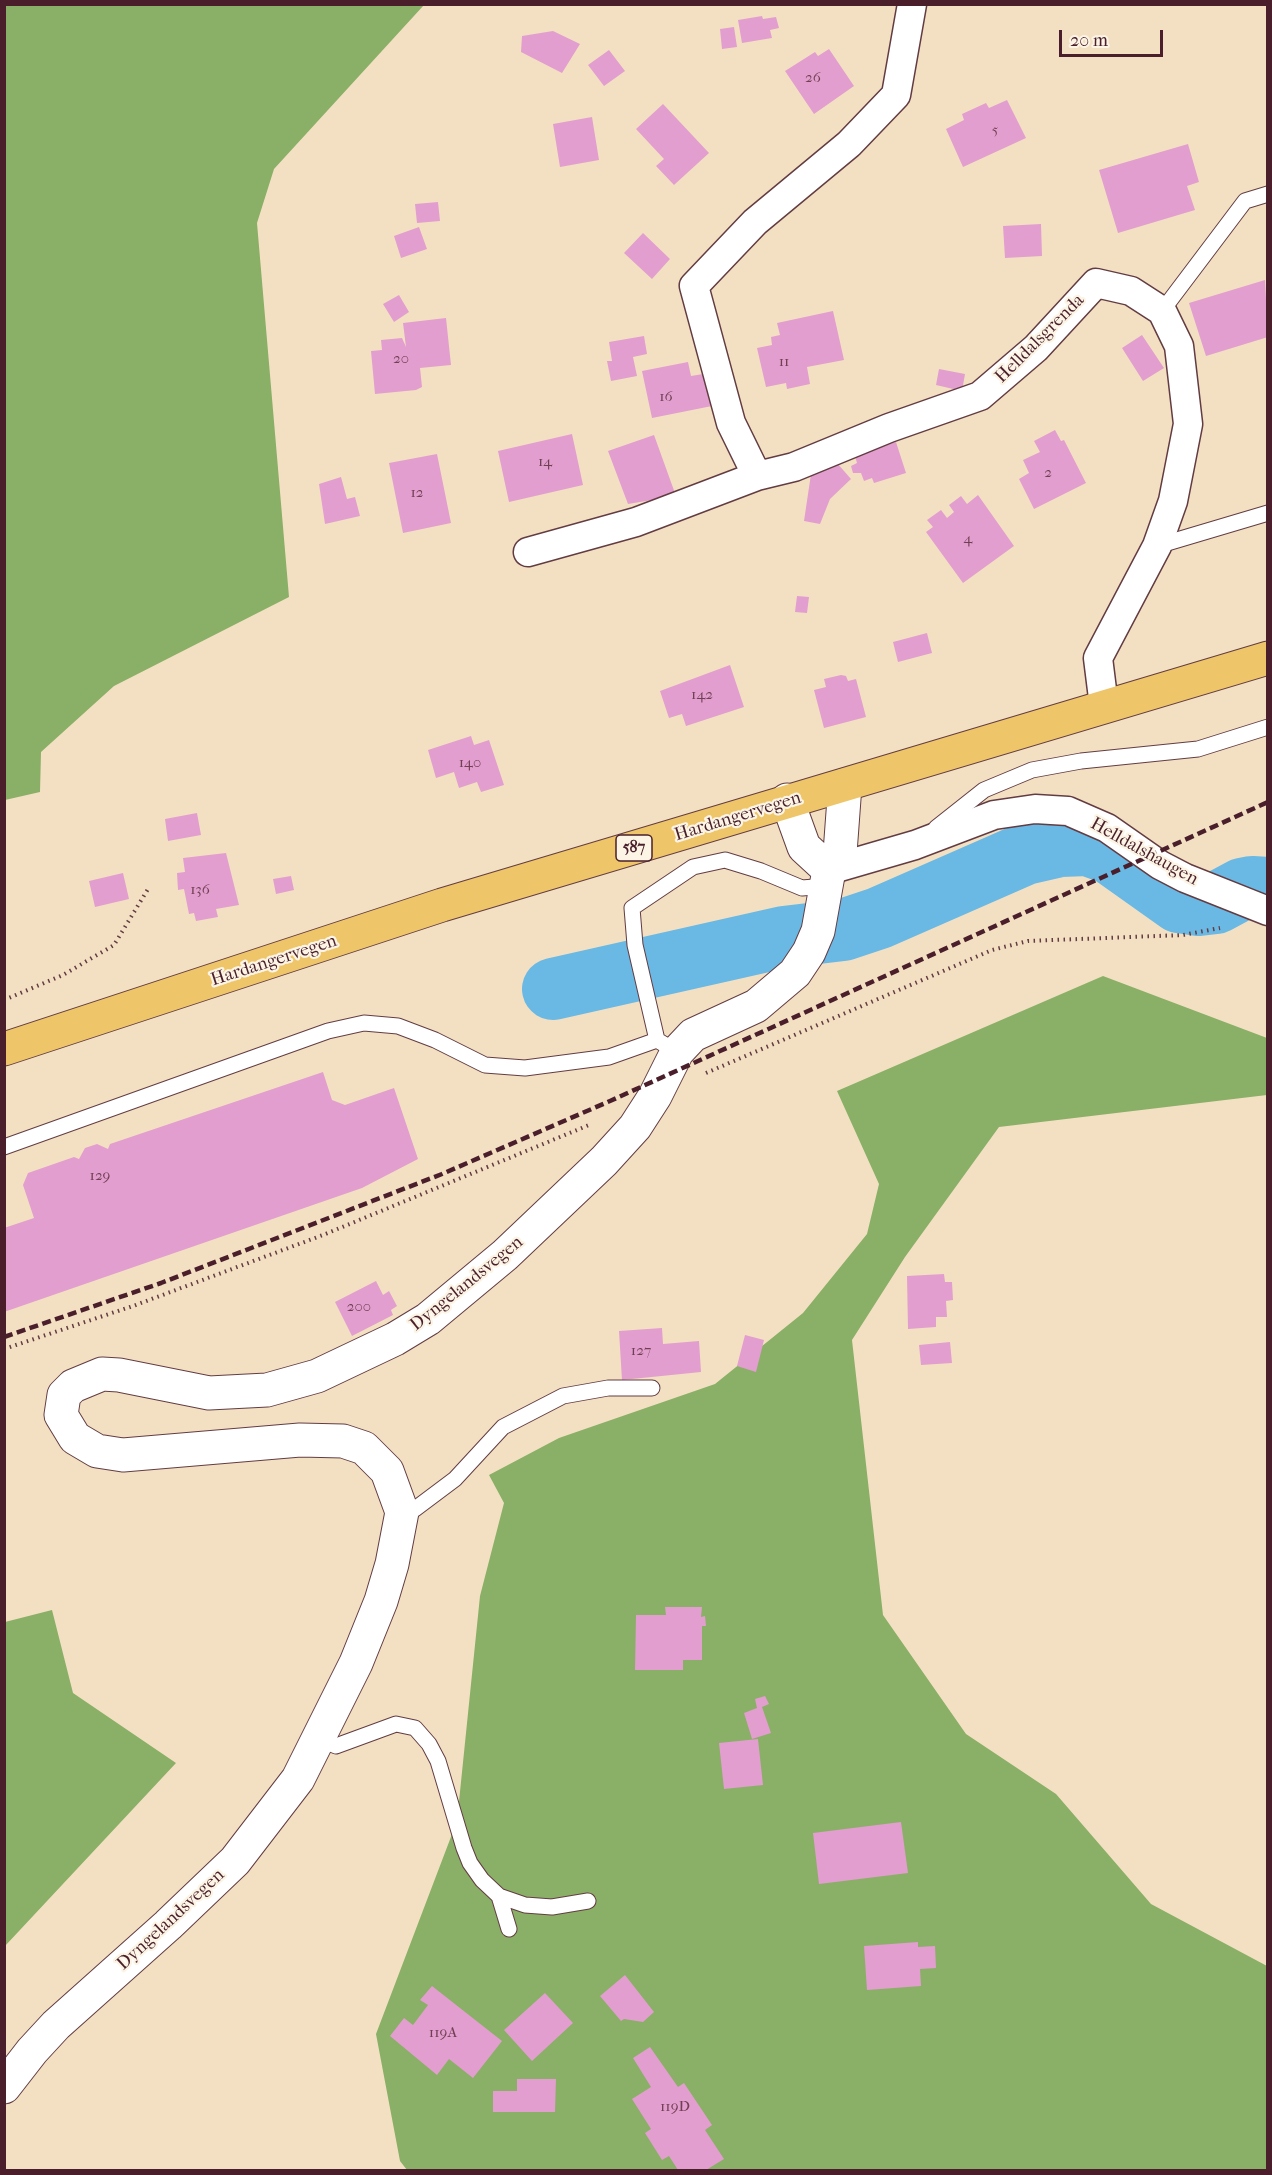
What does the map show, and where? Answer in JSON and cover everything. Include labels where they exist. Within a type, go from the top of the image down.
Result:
[{"type":"main road","name":"Hardangervegen","points":[[4,1049],[442,905],[1268,658]]},
{"type":"street","points":[[757,476],[731,423],[694,286],[755,222],[849,144],[896,95],[912,4]]},
{"type":"street","name":"Helldalsgrenda","points":[[528,552],[636,522],[757,476],[794,467],[889,428],[980,396],[1036,348],[1096,283],[1131,291],[1162,311]]},
{"type":"street","points":[[1104,706],[1098,658],[1157,546],[1173,501],[1188,424],[1179,346],[1162,311]]},
{"type":"street","name":"Dyngelandsvegen","points":[[4,2087],[32,2050],[56,2025],[168,1925],[235,1861],[297,1779],[320,1738],[356,1663],[381,1601],[392,1564],[402,1512],[387,1471],[364,1448],[343,1441],[300,1440],[123,1455],[97,1451],[75,1438],[61,1415],[64,1395],[73,1386],[102,1374],[119,1375],[209,1393],[267,1390],[317,1376],[395,1339],[428,1319],[505,1255],[604,1161],[635,1127],[655,1096],[667,1046],[756,1005],[795,973],[809,952],[818,931],[826,886],[840,853],[846,785]]},
{"type":"street","points":[[788,800],[804,847],[826,886]]},
{"type":"street","name":"Helldalshaugen","points":[[826,886],[915,845],[994,815],[1035,809],[1068,811],[1107,828],[1160,865],[1257,907]]},
{"type":"lane","points":[[1162,311],[1245,201],[1268,194]]},
{"type":"lane","points":[[1157,546],[1268,513]]},
{"type":"lane","name":"Helldalshaugen","points":[[915,845],[984,790],[1032,770],[1081,761],[1198,749],[1268,727]]},
{"type":"lane","points":[[4,1147],[328,1031],[364,1023],[398,1026],[435,1040],[485,1065],[525,1068],[667,1046],[652,1019],[635,945],[632,908],[693,867],[725,860],[761,871],[802,888],[826,886]]},
{"type":"lane","points":[[402,1512],[415,1509],[455,1479],[503,1427],[562,1396],[608,1388],[652,1388]]},
{"type":"lane","points":[[320,1738],[336,1746],[396,1724],[415,1728],[421,1732],[438,1761],[470,1863],[482,1880],[500,1896],[525,1905],[543,1906],[588,1901]]},
{"type":"lane","points":[[500,1896],[509,1929]]},
{"type":"path","points":[[4,1000],[63,975],[114,945],[148,889]]},
{"type":"green space","points":[[5,4],[424,5],[274,169],[257,223],[289,597],[114,686],[41,752],[40,792],[5,800]]},
{"type":"green space","points":[[1103,976],[1267,1038],[1267,1095],[999,1127],[905,1257],[852,1340],[883,1615],[966,1734],[1056,1794],[1151,1904],[1267,1966],[1267,2170],[407,2170],[400,2161],[376,2034],[457,1821],[480,1596],[504,1503],[489,1475],[559,1438],[715,1384],[803,1313],[867,1234],[879,1184],[837,1091]]},
{"type":"green space","points":[[52,1610],[73,1693],[176,1763],[5,1946],[5,1622]]},
{"type":"building","points":[[762,16],[763,19],[776,17],[779,28],[770,30],[772,38],[742,43],[738,20]]},
{"type":"building","points":[[734,27],[737,47],[722,49],[720,29]]},
{"type":"building","points":[[553,31],[580,44],[562,73],[521,52],[522,36]]},
{"type":"building","points":[[829,49],[854,86],[814,114],[785,71],[815,52],[818,56]]},
{"type":"building","points":[[609,50],[625,71],[604,86],[588,65]]},
{"type":"building","points":[[1007,100],[1026,138],[963,167],[946,129],[964,120],[962,114],[986,103],[989,108]]},
{"type":"building","points":[[663,104],[709,153],[674,185],[656,166],[664,159],[636,129]]},
{"type":"building","points":[[592,117],[599,160],[560,167],[553,124]]},
{"type":"building","points":[[1188,144],[1199,182],[1187,186],[1195,210],[1118,233],[1099,170]]},
{"type":"building","points":[[438,202],[440,221],[417,223],[415,204]]},
{"type":"building","points":[[1041,224],[1042,256],[1005,258],[1003,226]]},
{"type":"building","points":[[419,227],[427,249],[401,258],[394,236]]},
{"type":"building","points":[[643,233],[670,259],[652,279],[624,253]]},
{"type":"building","points":[[1265,280],[1268,337],[1206,356],[1189,303]]},
{"type":"building","points":[[399,295],[409,312],[394,322],[383,304]]},
{"type":"building","points":[[833,311],[844,360],[807,367],[810,384],[787,389],[786,383],[766,387],[757,348],[772,345],[771,337],[780,335],[777,323]]},
{"type":"building","points":[[446,318],[451,365],[420,368],[422,387],[416,390],[375,394],[371,351],[382,350],[381,340],[402,338],[406,347],[403,323]]},
{"type":"building","points":[[1142,335],[1164,368],[1143,381],[1122,348]]},
{"type":"building","points":[[644,336],[647,354],[633,357],[637,376],[611,381],[607,361],[612,361],[609,342]]},
{"type":"building","points":[[688,362],[691,376],[703,374],[704,379],[711,377],[717,405],[652,418],[642,371]]},
{"type":"building","points":[[939,369],[965,374],[962,391],[936,385]]},
{"type":"building","points":[[1055,430],[1061,441],[1064,440],[1086,483],[1034,509],[1019,479],[1029,473],[1023,460],[1040,452],[1034,441]]},
{"type":"building","points":[[572,434],[583,485],[509,502],[498,451]]},
{"type":"building","points":[[654,435],[676,496],[628,504],[608,451]]},
{"type":"building","points":[[896,442],[906,473],[874,483],[872,478],[864,481],[861,473],[853,473],[851,466],[857,463],[855,456]]},
{"type":"building","points":[[437,454],[451,523],[403,533],[389,463]]},
{"type":"building","points":[[837,463],[851,479],[830,499],[820,524],[804,521],[811,474]]},
{"type":"building","points":[[341,477],[347,499],[355,497],[360,516],[325,524],[319,484]]},
{"type":"building","points":[[978,495],[1014,546],[963,583],[926,532],[933,527],[927,520],[941,510],[947,518],[954,512],[949,505],[961,496],[967,504]]},
{"type":"building","points":[[797,596],[809,597],[807,613],[795,612]]},
{"type":"building","points":[[927,633],[932,653],[898,662],[893,642]]},
{"type":"building","points":[[730,665],[744,707],[686,726],[682,714],[669,718],[660,691]]},
{"type":"building","points":[[846,676],[848,681],[856,679],[866,717],[824,728],[814,690],[826,687],[824,679]]},
{"type":"building","points":[[471,736],[474,745],[489,740],[504,785],[481,792],[477,782],[459,788],[454,772],[436,778],[428,750]]},
{"type":"building","points":[[197,813],[201,835],[168,841],[165,819]]},
{"type":"building","points":[[226,853],[239,905],[216,909],[218,917],[196,921],[194,913],[189,914],[184,889],[178,890],[177,873],[185,872],[183,858]]},
{"type":"building","points":[[123,873],[129,899],[95,907],[89,881]]},
{"type":"building","points":[[291,876],[294,890],[276,894],[273,879]]},
{"type":"building","points":[[323,1072],[332,1100],[345,1105],[394,1088],[418,1159],[362,1188],[4,1312],[4,1228],[34,1218],[23,1185],[28,1173],[74,1157],[79,1159],[85,1148],[97,1144],[108,1149],[110,1144]]},
{"type":"building","points":[[944,1274],[945,1282],[952,1282],[953,1300],[946,1301],[947,1317],[936,1317],[936,1327],[908,1329],[907,1276]]},
{"type":"building","points":[[376,1281],[383,1295],[389,1291],[397,1306],[391,1310],[393,1315],[352,1336],[335,1302]]},
{"type":"building","points":[[662,1328],[663,1344],[699,1341],[701,1372],[622,1380],[619,1331]]},
{"type":"building","points":[[745,1335],[764,1340],[756,1372],[737,1366]]},
{"type":"building","points":[[950,1342],[952,1363],[921,1365],[919,1345]]},
{"type":"building","points":[[665,1607],[702,1607],[701,1617],[705,1616],[706,1626],[702,1626],[702,1660],[683,1660],[683,1670],[635,1670],[636,1615],[666,1615]]},
{"type":"building","points":[[765,1696],[769,1704],[762,1707],[771,1733],[752,1739],[744,1713],[757,1708],[755,1699]]},
{"type":"building","points":[[758,1739],[763,1785],[724,1789],[719,1743]]},
{"type":"building","points":[[901,1822],[908,1873],[819,1884],[813,1833]]},
{"type":"building","points":[[918,1942],[918,1947],[935,1946],[936,1968],[920,1969],[921,1986],[867,1990],[864,1946]]},
{"type":"building","points":[[625,1975],[654,2012],[643,2022],[624,2019],[621,2021],[600,1996]]},
{"type":"building","points":[[432,1986],[502,2041],[473,2078],[449,2059],[437,2075],[390,2036],[404,2018],[413,2025],[428,2005],[420,2000]]},
{"type":"building","points":[[545,1993],[573,2023],[532,2061],[504,2030]]},
{"type":"building","points":[[650,2047],[678,2087],[684,2083],[712,2125],[705,2130],[724,2159],[706,2170],[678,2170],[669,2156],[662,2160],[645,2133],[651,2129],[632,2099],[651,2087],[633,2058]]},
{"type":"building","points":[[517,2079],[556,2079],[555,2112],[493,2112],[493,2091],[517,2091]]},
{"type":"waterway","points":[[553,989],[784,937],[843,930],[879,918],[1025,854],[1060,846],[1088,845],[1110,853],[1179,902],[1199,905],[1216,903],[1242,889],[1268,888]]},
{"type":"railway","points":[[4,1337],[161,1283],[442,1174],[610,1101],[1268,802]]}]
